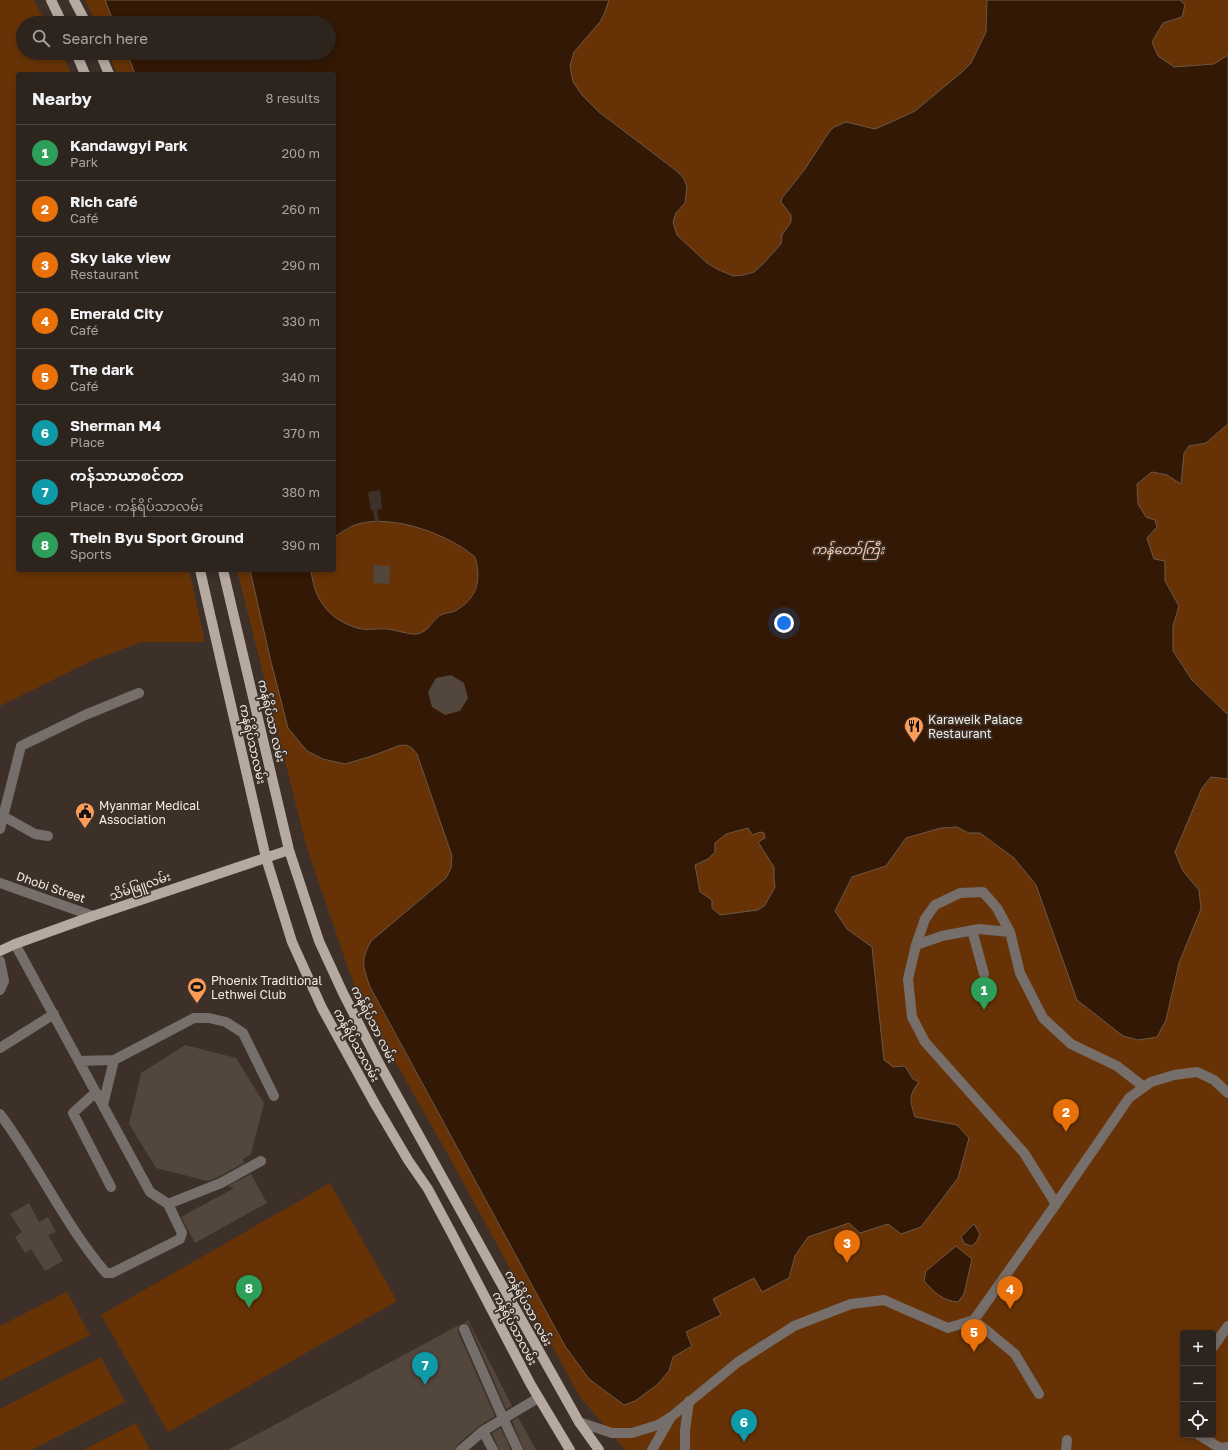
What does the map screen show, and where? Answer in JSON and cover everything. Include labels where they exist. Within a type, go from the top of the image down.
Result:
[{"type":"main road","points":[[50,0],[58,16]]},
{"type":"main road","points":[[74,0],[82,16]]},
{"type":"main road","points":[[79,60],[84,72]]},
{"type":"main road","points":[[103,60],[108,72]]},
{"type":"main road","name":"ကန်ရိပ်သာလမ်း","points":[[200,572],[266,858],[292,942],[322,1008],[375,1104],[408,1160],[428,1189],[538,1398],[570,1450]]},
{"type":"main road","name":"ကန်ရိပ်သာ လမ်း","points":[[223,572],[289,850],[319,941],[343,993],[381,1066],[502,1286],[579,1422],[599,1450]]},
{"type":"main road","name":"သိမ်ဖြူလမ်း","points":[[0,951],[15,944],[93,916],[289,850]]},
{"type":"street","points":[[0,829],[21,746],[85,715],[139,693]]},
{"type":"street","points":[[3,816],[35,834],[48,836]]},
{"type":"street","name":"Dhobi Street","points":[[0,883],[93,916]]},
{"type":"street","points":[[1056,1204],[1024,1153],[925,1042],[912,1018],[908,979],[916,945],[926,919],[935,905],[960,893],[983,892],[998,908],[1010,932],[1020,973],[1043,1018],[1071,1044],[1117,1066],[1144,1087]]},
{"type":"street","points":[[916,945],[942,936],[979,929],[1010,932]]},
{"type":"street","points":[[972,930],[984,974]]},
{"type":"street","points":[[0,1114],[15,1134],[88,1252],[106,1273],[112,1273],[180,1239],[182,1233],[168,1204],[150,1192],[15,944]]},
{"type":"street","points":[[0,961],[4,981],[0,990]]},
{"type":"street","points":[[0,1048],[54,1014]]},
{"type":"street","points":[[79,1061],[114,1060],[194,1018],[210,1018],[226,1022],[243,1033],[274,1096]]},
{"type":"street","points":[[103,1105],[114,1060]]},
{"type":"street","points":[[579,1422],[612,1433],[632,1433],[647,1429],[671,1417],[738,1362],[794,1326],[851,1304],[884,1300],[948,1328],[974,1320],[1129,1098],[1151,1082],[1174,1075],[1197,1072],[1214,1080],[1228,1093]]},
{"type":"street","points":[[96,1092],[73,1113],[111,1187]]},
{"type":"street","points":[[168,1204],[222,1183],[261,1161]]},
{"type":"street","points":[[974,1320],[1015,1354],[1039,1394]]},
{"type":"street","points":[[1216,1343],[1228,1326]]},
{"type":"street","points":[[464,1328],[502,1418],[518,1450]]},
{"type":"street","points":[[461,1450],[483,1431],[502,1418],[538,1398]]},
{"type":"street","points":[[685,1450],[685,1430],[689,1401]]},
{"type":"street","points":[[652,1450],[671,1417]]},
{"type":"street","points":[[483,1431],[493,1450]]},
{"type":"street","points":[[1204,1438],[1220,1448],[1228,1447]]},
{"type":"shaded area","points":[[0,0],[34,0],[42,16],[16,16],[16,60],[65,60],[71,72],[16,72],[16,572],[189,572],[205,642],[141,642],[91,661],[0,706]]},
{"type":"shaded area","points":[[85,0],[105,0],[111,16],[93,16]]},
{"type":"shaded area","points":[[609,0],[987,0],[986,32],[971,63],[915,111],[875,129],[846,122],[834,127],[829,132],[805,169],[782,198],[781,202],[791,215],[791,222],[782,235],[781,244],[754,272],[733,276],[707,263],[677,235],[673,223],[676,213],[680,207],[684,179],[678,172],[599,112],[582,95],[573,82],[570,66],[574,52],[605,12]]},
{"type":"shaded area","points":[[1180,0],[1228,0],[1228,55],[1214,64],[1174,67],[1158,56],[1152,42],[1163,23],[1185,6]]},
{"type":"shaded area","points":[[112,60],[130,60],[134,72],[116,72]]},
{"type":"shaded area","points":[[1228,424],[1228,713],[1226,713],[1192,680],[1173,650],[1173,626],[1179,606],[1165,581],[1165,561],[1154,559],[1147,538],[1146,517],[1138,504],[1137,484],[1152,472],[1167,475],[1181,483],[1184,453],[1189,446],[1206,443]]},
{"type":"shaded area","points":[[379,521],[410,525],[436,533],[453,541],[475,557],[478,581],[473,595],[455,611],[445,613],[440,616],[425,631],[417,634],[387,629],[357,628],[338,619],[330,613],[319,599],[315,590],[311,572],[336,572],[336,536],[357,524]]},
{"type":"shaded area","points":[[238,572],[250,572],[271,662],[345,764],[372,756],[396,746],[407,746],[417,754],[452,856],[451,868],[446,878],[371,941],[369,987],[565,1346],[589,1379],[624,1405],[635,1401],[669,1371],[673,1357],[692,1346],[686,1332],[721,1315],[712,1299],[754,1278],[762,1291],[789,1278],[795,1256],[808,1237],[849,1223],[860,1233],[888,1224],[957,1125],[915,1117],[910,1102],[914,1079],[905,1066],[893,1067],[884,1061],[872,947],[847,929],[835,911],[852,877],[886,866],[906,838],[941,828],[957,827],[969,833],[980,833],[1014,858],[1036,885],[1077,1000],[1166,1020],[1179,963],[1201,909],[1199,890],[1183,871],[1175,852],[1202,788],[1211,777],[1228,779],[1228,1450],[625,1450],[580,1397],[452,1162],[357,994],[306,845]]},
{"type":"shaded area","points":[[748,828],[763,832],[765,838],[758,842],[774,867],[775,887],[765,905],[758,910],[720,915],[712,908],[712,900],[700,892],[695,865],[708,859],[715,852],[715,843],[726,834]]},
{"type":"shaded area","points":[[330,1183],[397,1301],[168,1432],[101,1315]]},
{"type":"shaded area","points":[[67,1292],[90,1335],[0,1381],[0,1326]]},
{"type":"shaded area","points":[[101,1357],[125,1402],[32,1450],[0,1450],[0,1409]]},
{"type":"shaded area","points":[[136,1423],[150,1450],[83,1450]]},
{"type":"water","name":"ကန်တော်ကြီး","points":[[105,0],[609,0],[600,22],[574,52],[570,66],[573,82],[582,95],[599,112],[678,172],[684,179],[687,187],[685,203],[676,213],[673,222],[677,235],[707,263],[733,276],[754,272],[781,244],[782,235],[791,222],[791,215],[781,202],[782,198],[805,169],[829,132],[834,127],[846,122],[875,129],[915,111],[971,63],[986,32],[987,0],[1180,0],[1185,5],[1182,17],[1163,23],[1152,42],[1158,56],[1174,67],[1214,64],[1228,55],[1228,424],[1206,443],[1189,446],[1184,453],[1181,484],[1167,475],[1152,472],[1137,484],[1138,504],[1146,517],[1155,520],[1157,527],[1147,538],[1154,559],[1165,561],[1165,581],[1179,606],[1173,626],[1173,651],[1192,680],[1226,713],[1228,713],[1228,779],[1211,777],[1202,788],[1175,852],[1183,871],[1199,890],[1201,909],[1179,963],[1166,1020],[1157,1037],[1138,1040],[1123,1036],[1077,1000],[1036,885],[1014,858],[980,833],[969,833],[957,827],[941,828],[906,838],[886,866],[852,877],[835,911],[847,929],[872,947],[884,1060],[893,1067],[905,1066],[913,1079],[919,1082],[913,1091],[911,1099],[915,1117],[957,1125],[969,1138],[958,1178],[921,1227],[901,1234],[888,1224],[860,1233],[849,1223],[808,1237],[795,1256],[789,1278],[762,1292],[754,1278],[713,1299],[721,1315],[686,1332],[692,1346],[673,1357],[669,1371],[657,1385],[635,1401],[624,1405],[589,1379],[565,1346],[370,987],[364,969],[364,959],[371,941],[446,878],[451,868],[452,856],[417,754],[412,748],[406,745],[398,746],[345,764],[323,759],[307,751],[288,728],[250,572],[311,572],[315,590],[319,599],[330,613],[338,619],[361,629],[387,629],[414,634],[425,631],[439,616],[444,613],[455,611],[462,606],[473,595],[478,581],[475,557],[450,541],[420,528],[387,522],[372,522],[355,525],[336,536],[336,72],[134,72],[130,60],[336,60],[336,16],[111,16]],"holes":[[[748,828],[752,835],[761,832],[764,833],[765,838],[758,842],[774,867],[775,887],[765,905],[758,910],[720,915],[712,908],[712,900],[700,892],[695,865],[708,859],[715,852],[715,843],[726,834]]]},
{"type":"water","points":[[974,1224],[980,1234],[977,1241],[972,1246],[965,1244],[961,1237]]},
{"type":"water","points":[[956,1246],[972,1259],[964,1294],[958,1302],[943,1298],[931,1289],[924,1281],[926,1271]]},
{"type":"pier","points":[[380,490],[382,509],[377,510],[379,521],[375,522],[373,510],[371,511],[368,492]]},
{"type":"building","points":[[374,565],[390,566],[389,584],[373,583]]},
{"type":"building","points":[[451,675],[464,683],[468,698],[460,711],[445,715],[432,707],[428,692],[436,678]]},
{"type":"building","points":[[185,1045],[236,1058],[264,1103],[251,1154],[243,1159],[244,1163],[208,1181],[156,1168],[129,1124],[141,1073]]},
{"type":"building","points":[[251,1174],[267,1203],[195,1243],[181,1217],[234,1188],[228,1186]]},
{"type":"building","points":[[29,1203],[39,1222],[48,1217],[56,1232],[48,1235],[63,1261],[45,1271],[31,1249],[25,1253],[15,1237],[22,1232],[10,1214]]},
{"type":"building","points":[[468,1320],[512,1406],[506,1409],[470,1326],[464,1323]]},
{"type":"building","points":[[459,1325],[458,1332],[495,1416],[479,1426],[457,1445],[455,1450],[228,1450]]},
{"type":"building","points":[[518,1417],[536,1450],[524,1450],[512,1421]]},
{"type":"building","points":[[501,1428],[511,1450],[499,1450],[492,1433]]},
{"type":"place","name":"Karaweik Palace Restaurant","points":[[914,743]]},
{"type":"place","name":"Myanmar Medical Association","points":[[85,829]]},
{"type":"place","name":"Phoenix Traditional Lethwei Club","points":[[197,1004]]},
{"type":"place","name":"Kandawgyi Park","points":[[984,1010]]},
{"type":"place","name":"Rich café","points":[[1066,1132]]},
{"type":"place","name":"Sky lake view","points":[[847,1263]]},
{"type":"place","name":"Thein Byu Sport Ground","points":[[249,1308]]},
{"type":"place","name":"Emerald City","points":[[1010,1309]]},
{"type":"place","name":"The dark","points":[[974,1352]]},
{"type":"place","name":"ကန်သာယာစင်တာ","points":[[425,1385]]},
{"type":"place","name":"Sherman M4","points":[[744,1442]]}]
